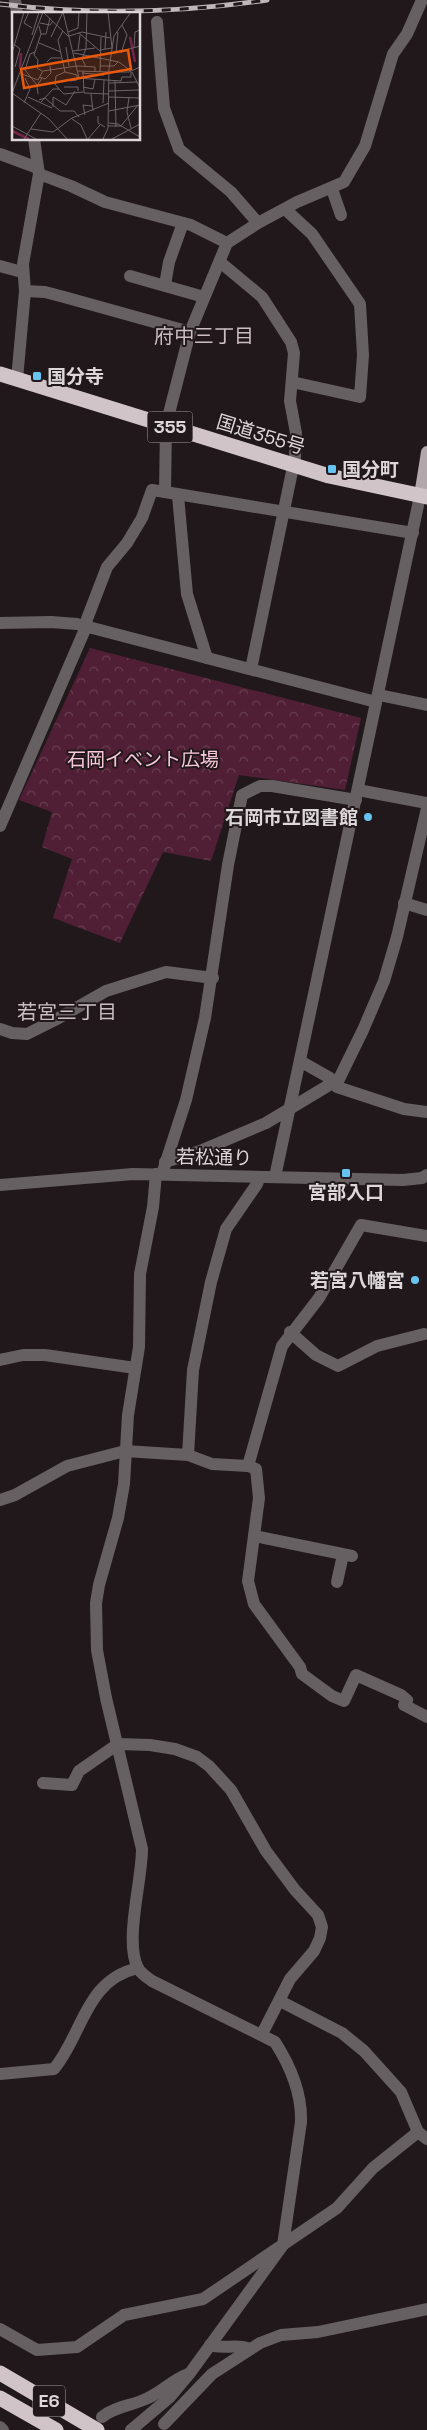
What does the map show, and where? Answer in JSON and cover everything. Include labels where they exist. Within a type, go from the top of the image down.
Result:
[{"type":"highway","name":"国道355号","points":[[0,374],[294,466],[364,484],[423,496]]},
{"type":"highway","name":"E6","points":[[0,2373],[99,2424]]},
{"type":"highway","name":"E6","points":[[0,2398],[56,2430]]},
{"type":"main road","points":[[423,496],[427,452]]},
{"type":"street","points":[[164,492],[166,425],[190,332],[227,243],[258,223],[285,209],[332,190],[344,182],[365,146],[393,54],[408,34],[422,0]]},
{"type":"street","points":[[157,22],[164,108],[179,149],[231,192],[258,223]]},
{"type":"street","points":[[17,379],[25,291],[22,272],[39,171],[34,140]]},
{"type":"street","points":[[0,154],[105,202],[183,223],[227,243]]},
{"type":"street","points":[[332,190],[340,215]]},
{"type":"street","points":[[285,209],[312,234],[355,293],[360,304],[363,334],[360,398],[292,382]]},
{"type":"street","points":[[165,285],[169,262],[183,223]]},
{"type":"street","points":[[220,262],[262,296],[291,342],[294,353],[290,401],[296,433],[294,466],[251,669]]},
{"type":"street","points":[[0,266],[22,272]]},
{"type":"street","points":[[130,276],[204,297]]},
{"type":"street","points":[[25,291],[45,292],[64,296],[190,332]]},
{"type":"street","points":[[0,826],[86,627],[87,619],[107,567],[127,543],[142,518],[152,490],[178,496],[413,533]]},
{"type":"street","points":[[178,496],[188,594],[207,658]]},
{"type":"street","points":[[275,1177],[377,698],[413,533],[423,496]]},
{"type":"street","points":[[0,623],[51,622],[86,627],[251,669],[377,698],[427,706]]},
{"type":"street","points":[[123,2406],[133,2428],[170,2397],[190,2373],[283,2245],[301,2122],[302,2103],[286,2058],[275,2042],[152,1981],[138,1968],[132,1942],[142,1868],[142,1849],[106,1698],[97,1650],[96,1603],[99,1585],[118,1518],[124,1484],[125,1450],[139,1347],[140,1274],[161,1170],[188,1091],[213,978],[228,865],[242,795],[260,786],[272,786],[427,803]]},
{"type":"street","points":[[161,1170],[227,1141],[289,1110],[339,1079],[384,981],[427,808]]},
{"type":"street","points":[[404,903],[427,910]]},
{"type":"street","points":[[0,1030],[27,1034],[56,1020],[106,990],[166,972],[213,978]]},
{"type":"street","points":[[300,1061],[330,1078],[337,1087],[404,1109],[427,1112]]},
{"type":"street","name":"若松通り","points":[[0,1185],[161,1170],[260,1177],[404,1180],[422,1178],[427,1175]]},
{"type":"street","points":[[188,1455],[192,1370],[211,1282],[226,1229],[260,1177]]},
{"type":"street","points":[[248,1466],[280,1354],[290,1332],[318,1298],[361,1225],[426,1233]]},
{"type":"street","points":[[290,1332],[316,1355],[338,1366],[377,1346],[424,1334]]},
{"type":"street","points":[[0,1360],[23,1355],[45,1355],[135,1368]]},
{"type":"street","points":[[0,1500],[15,1495],[67,1466],[125,1450],[188,1455],[212,1464],[248,1466],[256,1469],[258,1481],[248,1581],[254,1604],[259,1614],[300,1667],[302,1674],[332,1696],[344,1701],[356,1675],[401,1695],[406,1700],[404,1705],[427,1717]]},
{"type":"street","points":[[254,1536],[348,1556],[337,1582]]},
{"type":"street","points":[[43,1783],[72,1785],[79,1771],[118,1744],[150,1744],[175,1749],[197,1757],[209,1766],[231,1790],[240,1809],[280,1870],[318,1915],[322,1927],[320,1938],[314,1951],[290,1979],[262,2034]]},
{"type":"street","points":[[0,2074],[54,2069],[63,2058],[86,2009],[101,1990],[119,1974],[138,1968]]},
{"type":"street","points":[[0,2329],[37,2350],[77,2347],[124,2315],[203,2299],[337,2208],[374,2168],[422,2136],[401,2092],[364,2051],[342,2033],[280,2001]]},
{"type":"street","points":[[164,2424],[212,2374],[250,2349],[282,2335],[318,2332],[427,2310]]},
{"type":"street","points":[[210,2345],[218,2347],[241,2346],[250,2349]]},
{"type":"street","points":[[99,2424],[112,2409],[147,2399],[175,2379],[190,2373]]},
{"type":"green space","name":"石岡イベント広場","points":[[90,648],[361,718],[345,790],[239,775],[211,861],[163,852],[120,943],[53,918],[72,859],[42,847],[52,812],[19,800]]},
{"type":"railway","points":[[0,4],[66,10],[134,11],[201,8],[267,0]]},
{"type":"place","name":"国分寺","points":[[37,376]]},
{"type":"place","name":"国分町","points":[[332,469]]},
{"type":"place","name":"石岡市立図書館","points":[[368,817]]},
{"type":"place","name":"宮部入口","points":[[346,1173]]},
{"type":"place","name":"若宮八幡宮","points":[[415,1280]]},
{"type":"district","name":"府中三丁目","points":[[204,336]]},
{"type":"district","name":"若宮三丁目","points":[[67,1012]]}]
